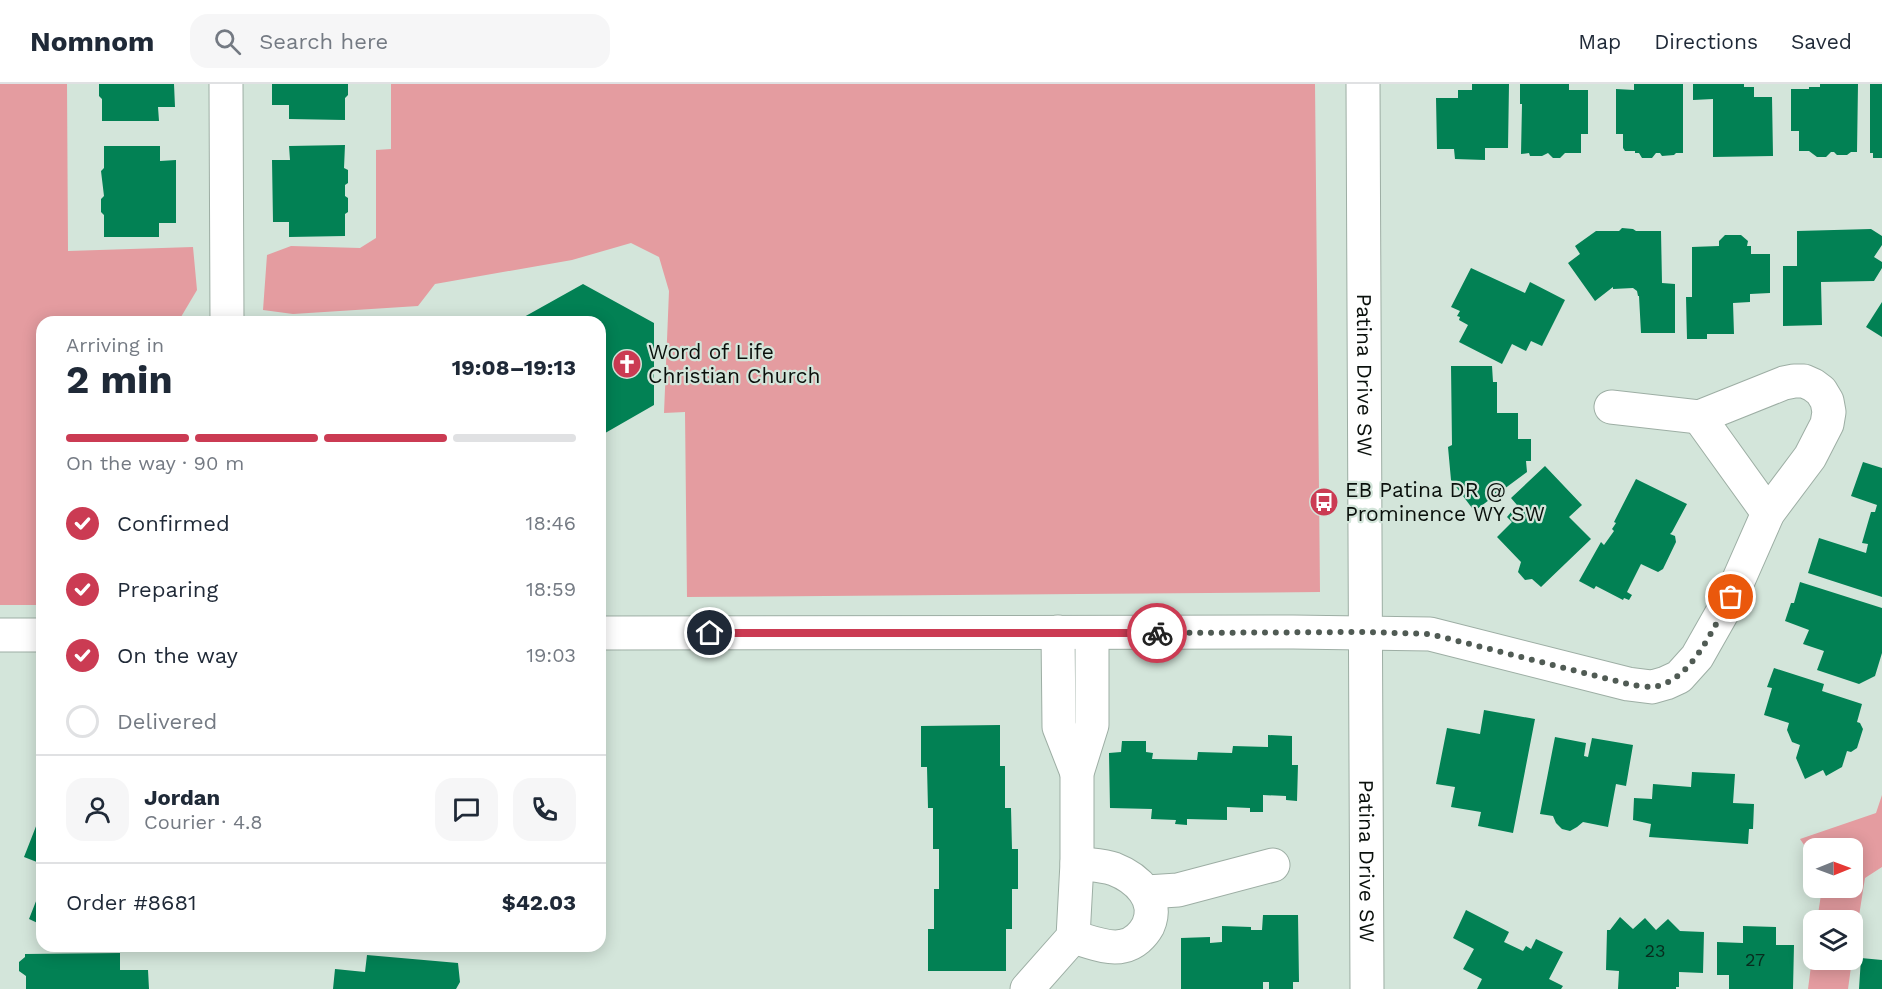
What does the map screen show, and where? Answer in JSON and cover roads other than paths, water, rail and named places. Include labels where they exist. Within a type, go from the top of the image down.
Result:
[{"type":"street","points":[[226,84],[227,316]]},
{"type":"street","name":"Patina Drive SW","points":[[1363,84],[1367,989]]},
{"type":"street","points":[[606,633],[1365,632],[1430,634],[1628,684],[1652,687],[1679,677],[1696,657],[1731,597],[1768,513],[1810,458],[1827,424],[1829,412],[1827,401],[1821,392],[1804,381],[1784,383],[1699,417],[1611,407]]},
{"type":"street","points":[[1699,417],[1768,513]]},
{"type":"street","points":[[1058,632],[1059,727],[1077,773]]},
{"type":"street","points":[[1027,989],[1073,938],[1077,863],[1077,773],[1092,725],[1092,633]]},
{"type":"street","points":[[0,635],[36,635]]},
{"type":"street","points":[[1073,938],[1112,947],[1124,946],[1134,942],[1142,934],[1151,914],[1147,892],[1139,884],[1113,868],[1077,863]]},
{"type":"street","points":[[1147,892],[1178,890],[1273,865]]},
{"type":"place","name":"Word of Life Christian Church","points":[[627,364]]},
{"type":"place","name":"EB Patina DR @ Prominence WY SW","points":[[1324,502]]}]
